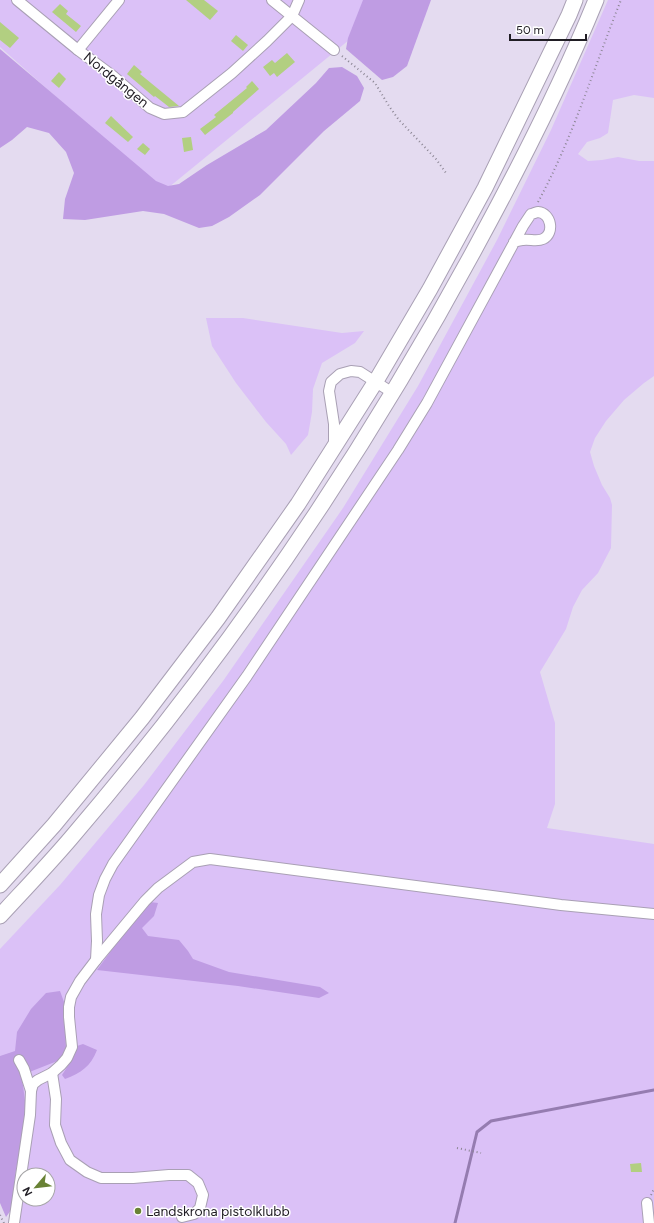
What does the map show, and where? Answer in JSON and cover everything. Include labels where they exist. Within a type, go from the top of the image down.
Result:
[{"type":"highway","points":[[0,885],[54,825],[142,718],[218,618],[298,504],[376,381],[430,289],[484,188],[566,22],[575,0]]},
{"type":"highway","points":[[0,916],[70,839],[157,733],[233,633],[314,517],[393,393],[447,302],[502,200],[586,25],[596,0]]},
{"type":"street","name":"Nordgången","points":[[17,0],[150,108],[164,114],[183,112],[232,73],[292,16]]},
{"type":"street","points":[[78,50],[119,0]]},
{"type":"street","points":[[272,0],[334,50]]},
{"type":"street","points":[[292,16],[299,0]]},
{"type":"street","points":[[96,960],[96,914],[99,895],[112,864],[247,676],[398,450],[427,403],[514,242],[531,214],[537,212],[547,218],[550,224],[550,229],[549,234],[543,239],[514,242]]},
{"type":"street","points":[[334,448],[334,424],[329,391],[331,382],[340,374],[351,371],[360,372],[393,393]]},
{"type":"street","points":[[14,1223],[30,1115],[31,1091],[33,1084],[52,1073],[64,1062],[72,1047],[68,1017],[68,1007],[71,997],[80,981],[96,960],[145,901],[158,888],[193,862],[210,859],[561,905],[654,914]]},
{"type":"street","points":[[19,1060],[24,1068],[31,1091]]},
{"type":"street","points":[[52,1073],[56,1099],[55,1124],[61,1143],[70,1160],[87,1172],[101,1178],[188,1175],[198,1183],[203,1195],[200,1208],[194,1214],[182,1217]]},
{"type":"street","points":[[648,1202],[649,1223]]},
{"type":"path","points":[[531,214],[557,165],[621,0]]},
{"type":"path","points":[[334,50],[374,83],[399,120],[436,159],[446,173]]},
{"type":"path","points":[[458,1148],[481,1153]]},
{"type":"path","points":[[0,1214],[4,1223]]},
{"type":"shaded area","points":[[0,0],[365,0],[349,40],[163,192],[0,47]]},
{"type":"shaded area","points":[[363,0],[431,0],[407,66],[393,77],[382,80],[346,49],[348,38]]},
{"type":"shaded area","points":[[608,0],[654,0],[654,98],[634,95],[613,100],[608,133],[600,138],[587,142],[578,154],[588,161],[618,157],[639,161],[654,161],[654,376],[624,400],[606,421],[595,438],[590,452],[594,466],[612,505],[611,548],[598,573],[582,590],[573,607],[566,629],[540,672],[555,723],[555,804],[547,828],[654,844],[654,1223],[19,1223],[0,1181],[0,949],[60,885],[144,785],[223,681],[343,508],[418,386],[497,240],[551,130]]},
{"type":"shaded area","points":[[0,49],[156,181],[168,186],[179,184],[207,165],[266,130],[316,83],[329,68],[342,67],[357,76],[364,88],[360,101],[324,131],[260,195],[229,217],[212,226],[199,228],[164,214],[143,211],[85,220],[63,219],[65,199],[74,173],[66,152],[49,133],[27,127],[0,148]]},
{"type":"shaded area","points":[[206,318],[243,318],[342,333],[364,331],[355,343],[322,363],[313,389],[312,412],[308,435],[291,455],[286,444],[266,422],[236,383],[212,346]]},
{"type":"shaded area","points":[[150,902],[158,903],[154,916],[142,928],[148,936],[179,940],[193,959],[229,972],[320,987],[329,993],[319,998],[238,986],[97,970],[124,933]]},
{"type":"shaded area","points":[[60,991],[64,1002],[66,1048],[60,1060],[32,1071],[22,1078],[26,1108],[24,1128],[16,1167],[11,1210],[6,1217],[0,1203],[0,1056],[15,1051],[17,1032],[31,1009],[46,993]]},
{"type":"shaded area","points":[[83,1044],[97,1050],[95,1056],[85,1068],[65,1079],[62,1075],[73,1058],[77,1046]]},
{"type":"building","points":[[186,0],[204,0],[218,11],[210,20]]},
{"type":"building","points":[[60,4],[68,11],[66,14],[81,26],[76,32],[52,12]]},
{"type":"building","points":[[0,22],[19,38],[10,48],[0,40]]},
{"type":"building","points":[[236,35],[248,45],[243,51],[231,41]]},
{"type":"building","points":[[287,53],[295,62],[277,77],[274,73],[270,76],[263,67],[272,60],[275,63]]},
{"type":"building","points":[[134,65],[142,72],[140,74],[179,106],[169,107],[155,96],[154,97],[127,74]]},
{"type":"building","points":[[59,72],[66,79],[59,88],[51,81]]},
{"type":"building","points":[[252,81],[259,89],[233,113],[205,135],[200,129],[216,117],[214,115],[247,88],[246,87]]},
{"type":"building","points":[[111,116],[133,137],[128,142],[105,123]]},
{"type":"building","points":[[191,137],[193,150],[184,152],[182,138]]},
{"type":"building","points":[[143,143],[150,149],[145,155],[137,149]]},
{"type":"building","points":[[641,1163],[642,1172],[631,1172],[630,1164]]},
{"type":"waterway","points":[[455,1223],[477,1132],[491,1121],[654,1090]]},
{"type":"place","name":"Landskrona pistolklubb","points":[[138,1211]]}]
